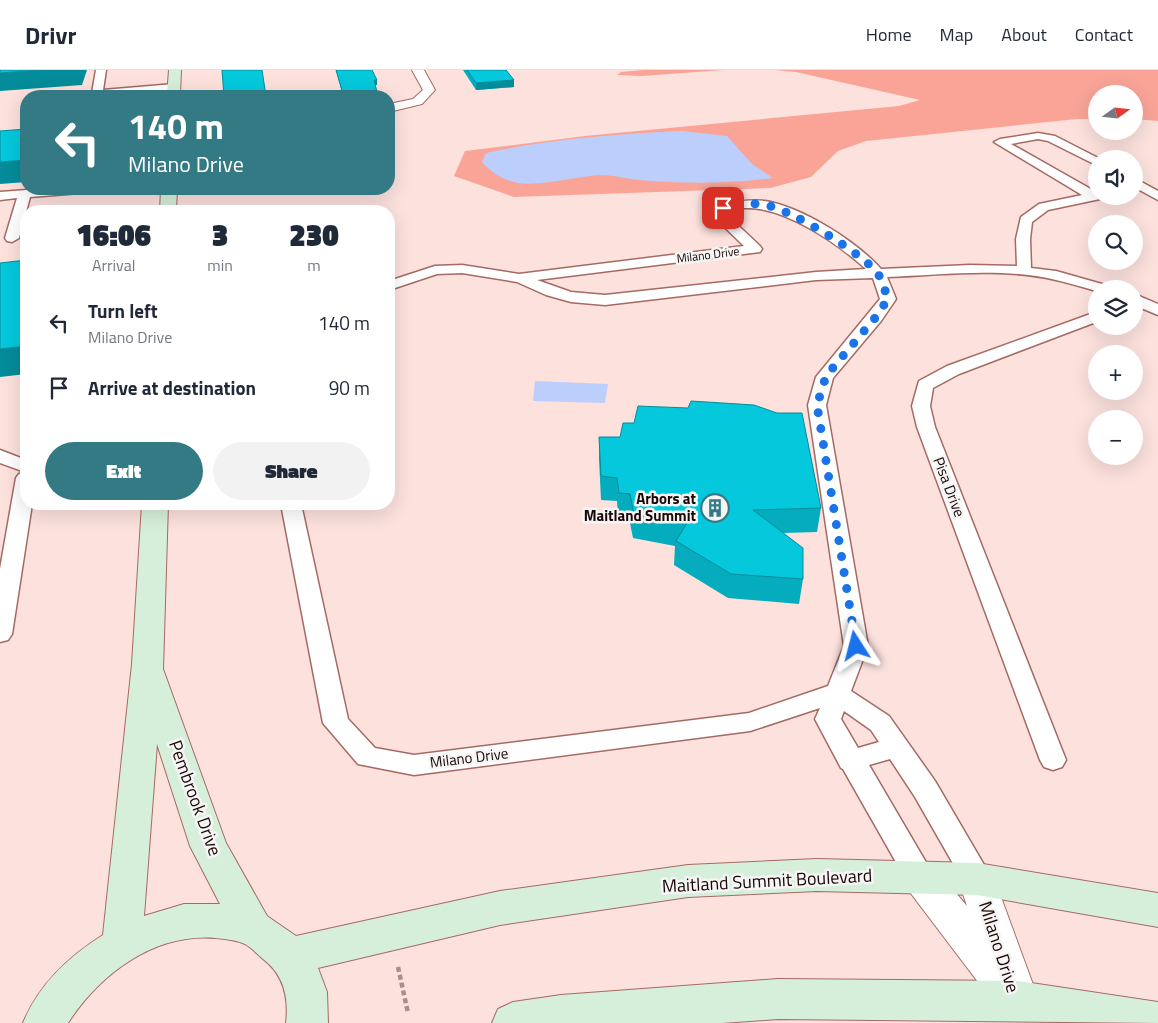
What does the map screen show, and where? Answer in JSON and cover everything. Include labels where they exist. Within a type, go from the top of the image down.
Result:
[{"type":"street","points":[[174,90],[175,70]]},
{"type":"street","points":[[395,107],[416,102],[427,96],[430,90],[418,70]]},
{"type":"street","name":"Pembrook Drive","points":[[122,943],[148,664],[155,510]]},
{"type":"street","name":"Pembrook Drive","points":[[148,664],[209,846],[253,928]]},
{"type":"street","name":"Maitland Summit Boulevard","points":[[291,956],[500,908],[688,881],[818,875],[919,876],[977,879],[1158,910]]},
{"type":"street","name":"Milano Drive","points":[[919,876],[1023,1012]]},
{"type":"street","name":"Milano Drive","points":[[977,879],[1023,1012]]},
{"type":"street","points":[[43,1023],[81,973],[122,943],[166,924],[210,919],[253,928],[291,956],[300,974],[309,1013],[307,1023]]},
{"type":"street","points":[[513,1023],[561,1015],[778,999],[1023,1012],[1158,1023]]},
{"type":"lane","points":[[98,90],[101,70]]},
{"type":"lane","points":[[1088,157],[1051,138],[1038,136],[1000,142],[1088,193]]},
{"type":"lane","points":[[1143,187],[1158,196]]},
{"type":"lane","points":[[0,196],[20,194]]},
{"type":"lane","points":[[1143,195],[1158,196]]},
{"type":"lane","points":[[1024,270],[1023,239],[1026,220],[1044,207],[1088,197]]},
{"type":"lane","name":"Milano Drive","points":[[519,278],[755,249],[720,216],[723,208],[743,204],[766,205],[788,213],[849,249],[878,274],[888,299],[875,318],[826,376],[817,405],[856,646],[836,693],[828,719],[850,761],[919,876]]},
{"type":"lane","points":[[13,238],[20,212]]},
{"type":"lane","points":[[0,218],[19,216]]},
{"type":"lane","name":"Milano Drive","points":[[395,284],[435,270],[462,269],[519,278],[557,295],[579,300],[605,300],[816,276],[970,269],[1024,270],[1065,277],[1088,284]]},
{"type":"lane","points":[[1143,299],[1158,295]]},
{"type":"lane","points":[[1143,304],[1158,310]]},
{"type":"lane","name":"Pisa Drive","points":[[1053,760],[926,427],[921,406],[925,385],[953,370],[1088,320]]},
{"type":"lane","points":[[0,456],[20,464]]},
{"type":"lane","points":[[0,634],[21,510]]},
{"type":"lane","name":"Milano Drive","points":[[292,510],[336,723],[368,757],[414,765],[750,722],[836,693]]},
{"type":"lane","name":"Milano Drive","points":[[836,693],[880,723],[925,790],[977,879]]},
{"type":"lane","points":[[850,761],[896,747]]},
{"type":"path","points":[[397,958],[408,1014]]},
{"type":"shaded area","points":[[643,70],[723,70],[642,76],[617,75],[621,72]]},
{"type":"shaded area","points":[[774,70],[1158,70],[1158,121],[1143,120],[1143,85],[1088,85],[1088,119],[866,141],[838,151],[811,177],[770,188],[514,197],[454,176],[465,151],[585,136],[899,106],[920,100],[796,72]]},
{"type":"water","points":[[682,131],[727,136],[752,164],[773,178],[689,183],[639,180],[601,175],[533,184],[509,181],[493,172],[482,162],[486,153],[534,144]]},
{"type":"water","points":[[535,381],[608,384],[605,403],[533,401]]},
{"type":"building","points":[[0,70],[39,70],[0,73]]},
{"type":"building","points":[[222,70],[262,70],[265,90],[224,90]]},
{"type":"building","points":[[336,70],[372,70],[377,80],[374,80],[376,90],[342,90]]},
{"type":"building","points":[[467,70],[506,70],[514,80],[476,83]]},
{"type":"building","points":[[20,129],[20,160],[0,162],[0,131]]},
{"type":"building","points":[[20,261],[20,347],[0,349],[0,263]]},
{"type":"building","name":"Arbors at Maitland Summit","points":[[691,401],[754,405],[777,413],[802,413],[821,508],[753,510],[803,548],[803,579],[731,574],[676,541],[687,523],[634,515],[630,494],[619,493],[617,478],[601,476],[599,437],[620,437],[623,423],[634,423],[638,406],[688,408]]},
{"type":"place","name":"Arbors at Maitland Summit","points":[[715,508]]},
{"type":"route","points":[[723,208],[743,204],[766,205],[788,213],[849,249],[864,261],[878,274],[888,299],[875,318],[826,376],[817,405],[856,646]]}]
